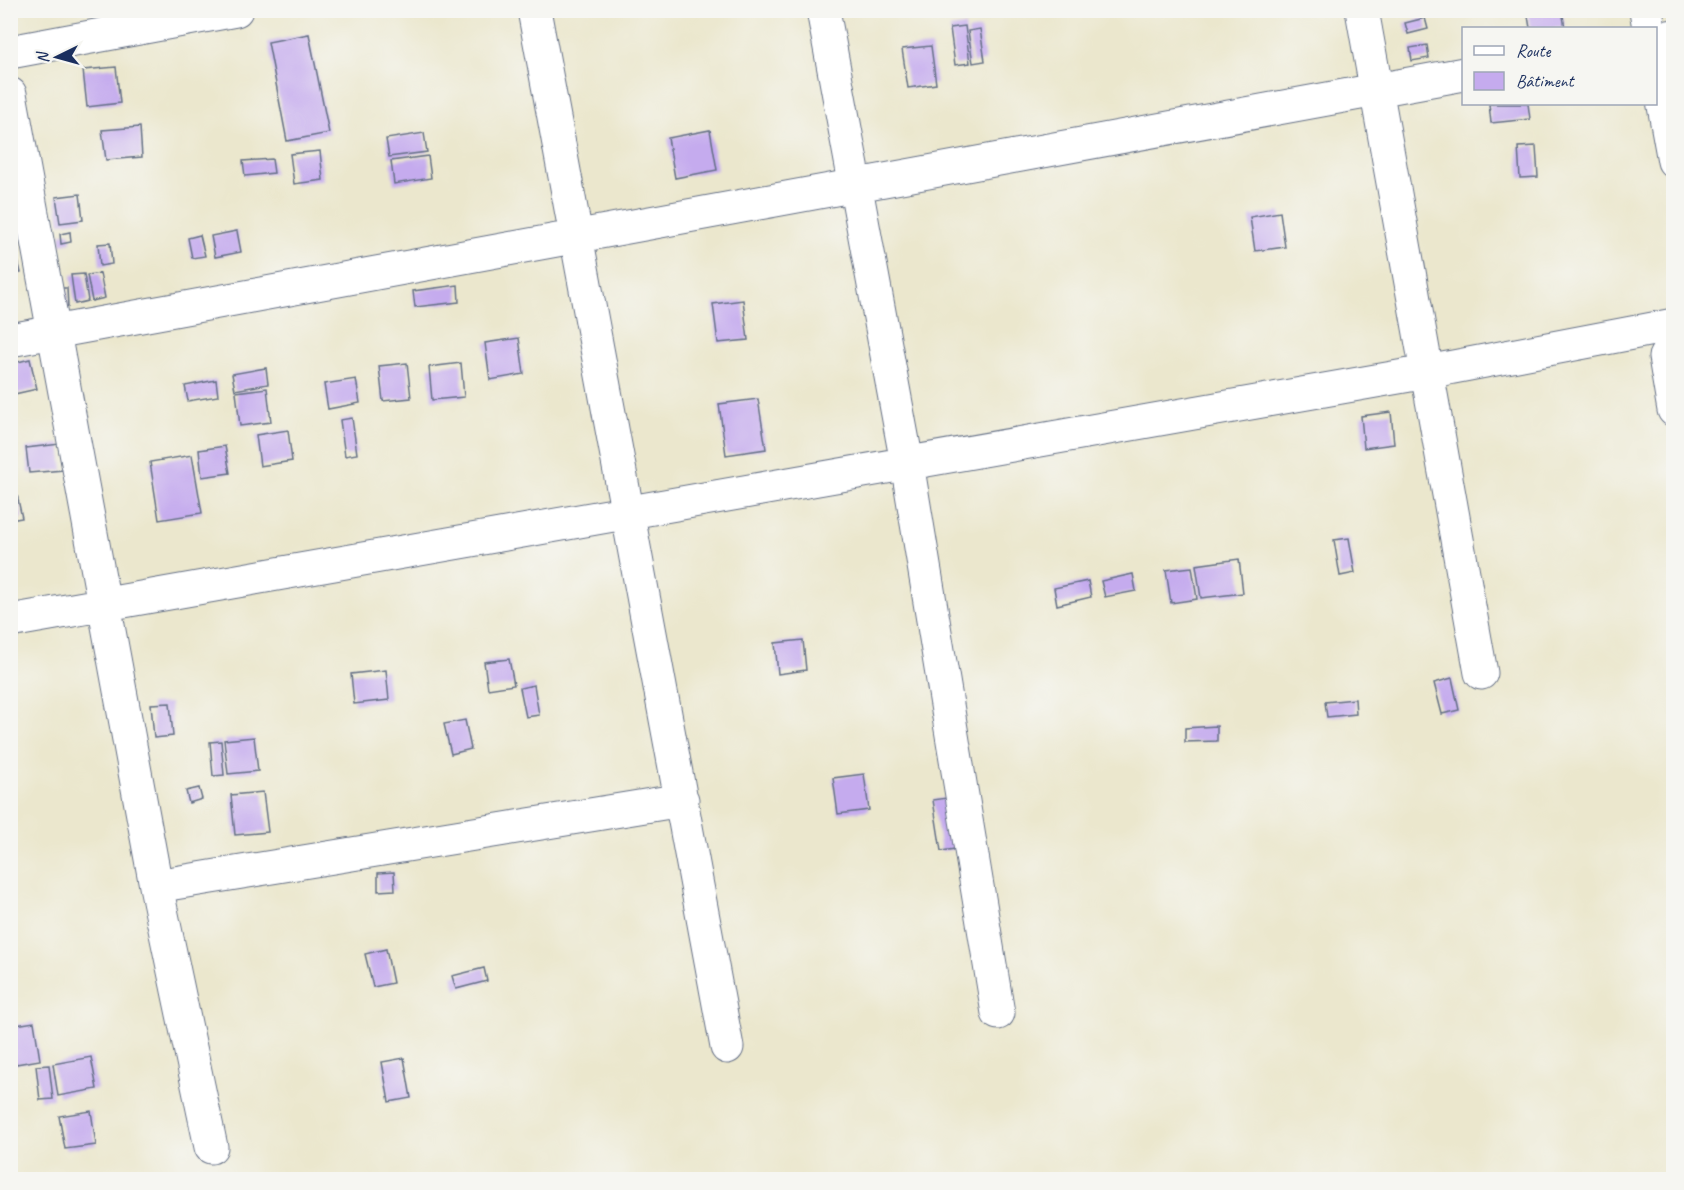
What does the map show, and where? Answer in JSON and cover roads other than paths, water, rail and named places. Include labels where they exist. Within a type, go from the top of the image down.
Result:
[{"type":"street","points":[[10,52],[236,10]]},
{"type":"street","points":[[534,10],[727,1047]]},
{"type":"street","points":[[823,10],[907,463],[998,1013]]},
{"type":"street","points":[[1362,10],[1481,673]]},
{"type":"street","points":[[1646,10],[1650,27]]},
{"type":"street","points":[[1657,39],[1674,36]]},
{"type":"street","points":[[1657,68],[1674,161]]},
{"type":"street","points":[[10,340],[1462,74]]},
{"type":"street","points":[[10,94],[156,886],[211,1147]]},
{"type":"street","points":[[10,621],[1427,372],[1674,325]]},
{"type":"street","points":[[1674,343],[1665,357],[1674,410]]},
{"type":"street","points":[[156,886],[682,800]]}]
